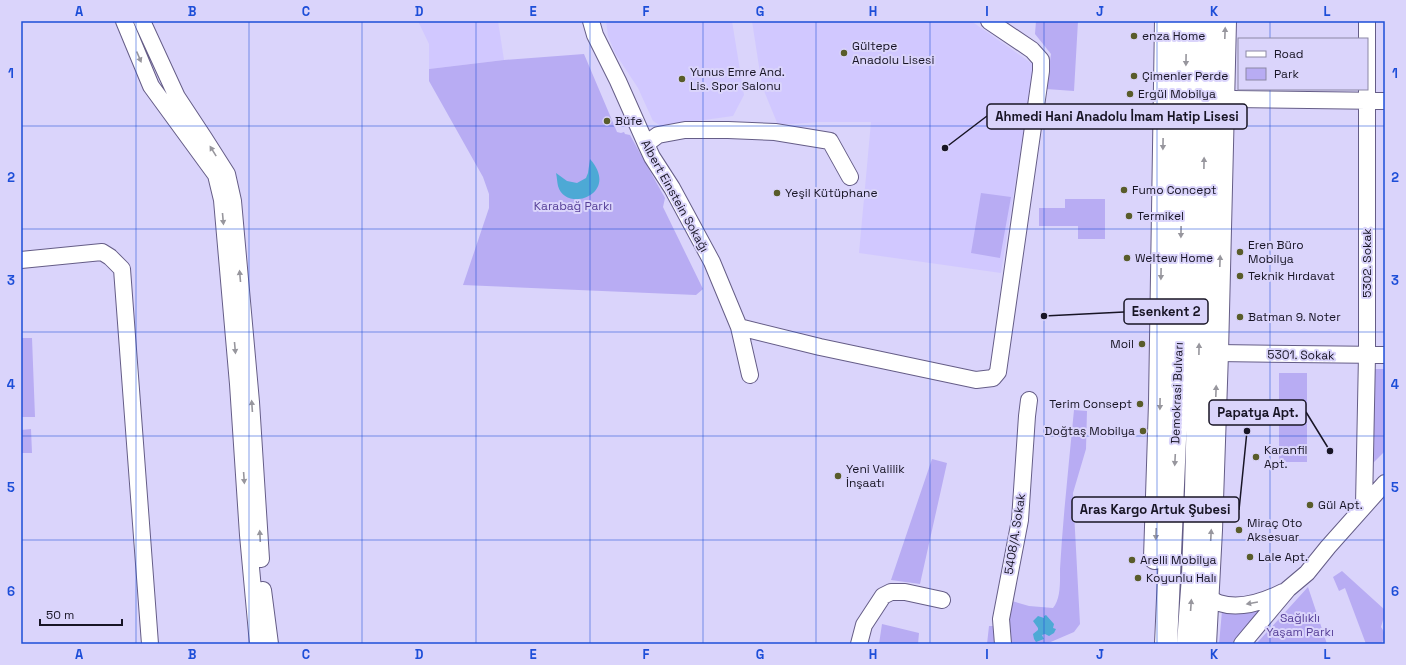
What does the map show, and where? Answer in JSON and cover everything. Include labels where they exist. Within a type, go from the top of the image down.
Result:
[{"type":"highway","points":[[1152,644],[1160,403],[1166,21]]},
{"type":"highway","name":"Demokrasi Bulvarı","points":[[1166,644],[1180,334],[1181,234],[1187,21]]},
{"type":"highway","name":"Demokrasi Bulvarı","points":[[1188,644],[1193,576],[1196,499],[1207,21]]},
{"type":"highway","points":[[1205,644],[1217,353],[1225,21]]},
{"type":"street","points":[[124,21],[151,86],[216,176],[222,200],[258,644]]},
{"type":"street","points":[[142,21],[176,97],[227,174],[233,201],[252,402],[262,584],[270,644]]},
{"type":"street","name":"Albert Einstein Sokağı","points":[[591,21],[595,35],[618,81],[646,144],[672,188],[712,262],[739,326],[750,375]]},
{"type":"street","points":[[739,326],[820,347],[976,380],[993,378],[998,372],[1002,354],[1022,198],[1041,71],[1041,60],[1032,50],[989,21]]},
{"type":"street","name":"5302. Sokak","points":[[1367,21],[1367,38]]},
{"type":"street","name":"5302. Sokak","points":[[1364,505],[1367,355],[1368,90]]},
{"type":"street","points":[[1232,99],[1385,101]]},
{"type":"street","points":[[646,144],[658,134],[685,130],[775,132],[830,141],[850,177]]},
{"type":"street","points":[[21,260],[102,252],[110,257],[122,269],[150,644]]},
{"type":"street","name":"5301. Sokak","points":[[1217,353],[1385,356]]},
{"type":"street","name":"5408/A. Sokak","points":[[1002,644],[1001,619],[1020,520],[1029,400]]},
{"type":"street","points":[[1242,644],[1288,589],[1307,572],[1364,505],[1385,483]]},
{"type":"street","points":[[1208,597],[1219,603],[1236,605],[1268,600],[1288,589]]},
{"type":"street","points":[[859,644],[864,625],[883,596],[891,592],[905,592],[942,600]]},
{"type":"shaded area","points":[[418,21],[498,21],[504,60],[429,69],[429,44]]},
{"type":"shaded area","points":[[606,21],[732,21],[744,95],[733,116],[661,126],[653,121],[638,88],[615,53],[608,36]]},
{"type":"shaded area","points":[[752,21],[971,21],[1034,65],[1001,273],[859,253],[871,122],[818,122],[778,125],[762,86]]},
{"type":"green space","points":[[1036,21],[1078,21],[1074,91],[1046,89],[1051,54],[1035,34]]},
{"type":"green space","name":"Karabağ Parkı","points":[[584,54],[617,132],[624,132],[625,134],[630,135],[665,198],[663,207],[703,289],[696,295],[463,285],[489,208],[489,194],[483,177],[429,81],[429,69],[504,60]]},
{"type":"green space","points":[[981,193],[1011,197],[1000,258],[971,253]]},
{"type":"green space","points":[[1065,199],[1105,199],[1105,239],[1078,239],[1078,226],[1039,226],[1039,208],[1065,208]]},
{"type":"green space","points":[[21,338],[32,338],[35,417],[21,417]]},
{"type":"green space","points":[[1373,369],[1385,369],[1385,451],[1371,465]]},
{"type":"green space","points":[[1279,373],[1307,373],[1307,462],[1279,462]]},
{"type":"green space","points":[[1074,410],[1087,411],[1086,449],[1073,493],[1080,624],[1074,632],[1046,644],[1011,644],[1009,623],[1012,601],[1029,606],[1053,608],[1056,604],[1060,590],[1063,529]]},
{"type":"green space","points":[[31,429],[32,453],[21,453],[21,430]]},
{"type":"green space","points":[[932,459],[947,463],[920,584],[891,580]]},
{"type":"green space","points":[[1342,571],[1385,610],[1385,619],[1383,620],[1381,627],[1385,636],[1381,644],[1366,644],[1345,588],[1339,591],[1333,577]]},
{"type":"green space","name":"Sağlıklı Yaşam Parkı","points":[[1308,587],[1327,644],[1256,644]]},
{"type":"green space","points":[[1266,605],[1257,620],[1231,644],[1219,644],[1222,611]]},
{"type":"green space","points":[[882,624],[919,633],[918,644],[879,644]]},
{"type":"green space","points":[[989,626],[998,626],[998,644],[987,644]]},
{"type":"water","points":[[590,159],[598,171],[599,182],[596,190],[589,196],[580,199],[571,199],[563,194],[558,186],[556,173],[567,181],[577,183],[586,178]]},
{"type":"water","points":[[1046,615],[1054,624],[1053,628],[1056,629],[1054,633],[1049,636],[1045,634],[1042,635],[1044,639],[1036,642],[1033,634],[1038,630],[1038,628],[1033,621],[1038,616],[1044,618]]},
{"type":"place","name":"enza Home","points":[[1134,36]]},
{"type":"place","name":"Gültepe Anadolu Lisesi","points":[[844,53]]},
{"type":"place","name":"Çimenler Perde","points":[[1134,76]]},
{"type":"place","name":"Yunus Emre And. Lis. Spor Salonu","points":[[682,79]]},
{"type":"place","name":"Ergül Mobilya","points":[[1130,94]]},
{"type":"place","name":"Büfe","points":[[607,121]]},
{"type":"place","name":"Ahmedi Hani Anadolu İmam Hatip Lisesi","points":[[945,148]]},
{"type":"place","name":"Fumo Concept","points":[[1124,190]]},
{"type":"place","name":"Yeşil Kütüphane","points":[[777,193]]},
{"type":"place","name":"Termikel","points":[[1129,216]]},
{"type":"place","name":"Eren Büro Mobilya","points":[[1240,252]]},
{"type":"place","name":"Weltew Home","points":[[1127,258]]},
{"type":"place","name":"Teknik Hırdavat","points":[[1240,276]]},
{"type":"place","name":"Esenkent 2","points":[[1044,316]]},
{"type":"place","name":"Batman 9. Noter","points":[[1240,317]]},
{"type":"place","name":"Moil","points":[[1142,344]]},
{"type":"place","name":"Terim Consept","points":[[1140,404]]},
{"type":"place","name":"Doğtaş Mobilya","points":[[1143,431]]},
{"type":"place","name":"Aras Kargo Artuk Şubesi","points":[[1247,431]]},
{"type":"place","name":"Papatya Apt.","points":[[1330,451]]},
{"type":"place","name":"Karanfil Apt.","points":[[1256,457]]},
{"type":"place","name":"Yeni Valilik İnşaatı","points":[[838,476]]},
{"type":"place","name":"Gül Apt.","points":[[1310,505]]},
{"type":"place","name":"Miraç Oto Aksesuar","points":[[1239,530]]},
{"type":"place","name":"Lale Apt.","points":[[1250,557]]},
{"type":"place","name":"Arelli Mobilya","points":[[1132,560]]},
{"type":"place","name":"Koyunlu Halı","points":[[1138,578]]}]
